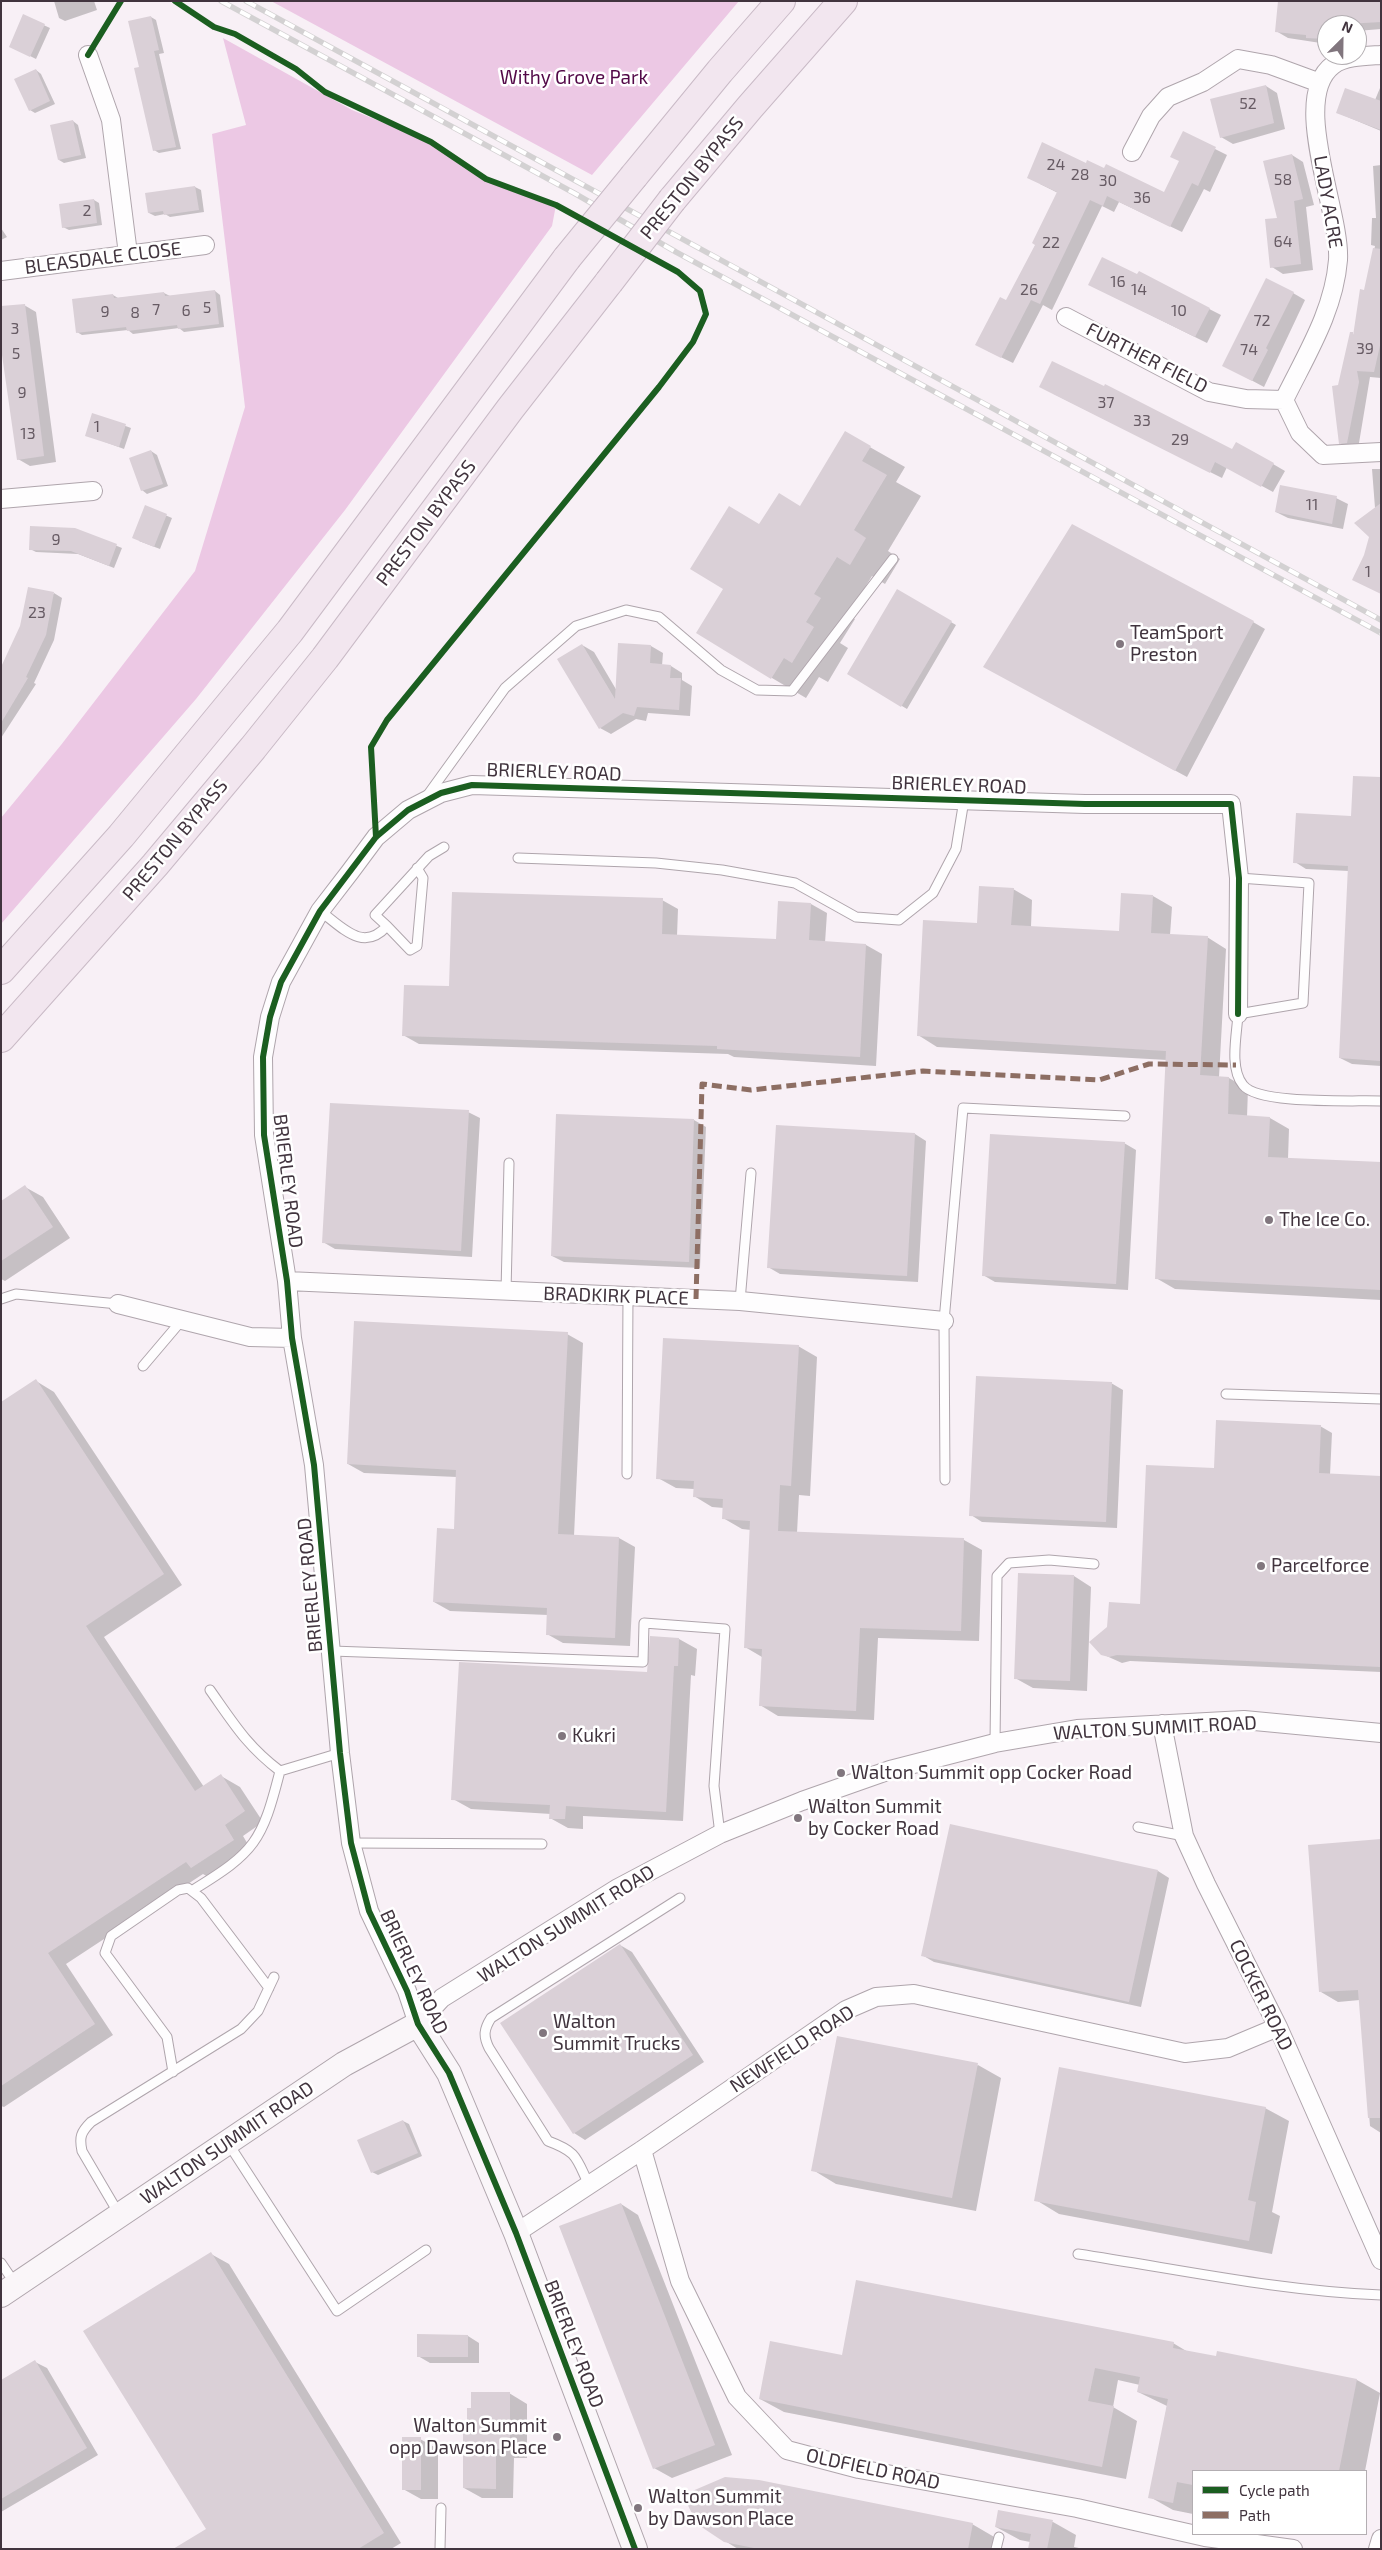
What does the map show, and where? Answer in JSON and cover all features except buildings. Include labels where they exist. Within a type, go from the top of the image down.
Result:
[{"type":"highway","points":[[1,970],[121,836],[290,631],[567,258],[720,71],[781,1]]},
{"type":"highway","name":"PRESTON BYPASS","points":[[1,1038],[155,865],[253,748],[330,651],[510,409],[672,200],[843,1]]},
{"type":"street","points":[[88,55],[111,120],[128,254]]},
{"type":"street","name":"LADY ACRE","points":[[1284,400],[1324,318],[1334,292],[1338,257],[1332,207],[1320,165],[1314,118],[1320,83],[1333,65],[1355,57],[1381,55]]},
{"type":"street","points":[[1132,152],[1151,116],[1168,97],[1203,82],[1238,59],[1271,65],[1320,83]]},
{"type":"street","name":"BLEASDALE CLOSE","points":[[1,270],[205,245]]},
{"type":"street","name":"FURTHER FIELD","points":[[1066,316],[1209,392],[1246,399],[1284,400]]},
{"type":"street","points":[[1284,400],[1300,433],[1323,455],[1381,452]]},
{"type":"street","points":[[1,499],[93,490]]},
{"type":"street","name":"BRIERLEY ROAD","points":[[635,2549],[516,2233],[449,2072],[418,2024],[407,1991],[369,1911],[351,1843],[340,1753],[314,1464],[292,1338],[287,1281],[264,1135],[264,1058],[270,1017],[281,982],[320,911],[376,838],[408,810],[441,793],[472,785],[1085,804],[1231,804],[1239,878],[1238,1014]]},
{"type":"street","name":"BRADKIRK PLACE","points":[[287,1281],[740,1301],[944,1321]]},
{"type":"street","points":[[118,1304],[250,1337],[292,1338]]},
{"type":"street","name":"WALTON SUMMIT ROAD","points":[[9,2290],[344,2064],[418,2024],[442,1998],[618,1888],[720,1834],[802,1801],[890,1770],[995,1742],[1077,1729],[1244,1720],[1381,1733]]},
{"type":"street","name":"COCKER ROAD","points":[[1162,1724],[1184,1836],[1278,2027],[1381,2260]]},
{"type":"street","name":"NEWFIELD ROAD","points":[[516,2233],[642,2150],[846,2010],[876,1997],[914,1994],[1185,2053],[1228,2048],[1278,2027]]},
{"type":"street","name":"OLDFIELD ROAD","points":[[642,2150],[684,2289],[736,2398],[787,2450],[859,2469],[1077,2508],[1192,2534]]},
{"type":"street","name":"OLDFIELD ROAD","points":[[1196,2535],[1293,2549]]},
{"type":"street","points":[[1378,2549],[1381,2539]]},
{"type":"lane","points":[[423,802],[505,688],[576,626],[626,610],[658,617],[721,670],[735,678],[757,690],[792,691],[892,559]]},
{"type":"lane","points":[[518,858],[656,863],[722,870],[795,883],[856,917],[899,920],[933,892],[956,849],[964,800]]},
{"type":"lane","points":[[417,868],[423,878],[417,946],[410,950],[375,915],[417,868],[429,856],[444,847]]},
{"type":"lane","points":[[1239,878],[1309,883],[1303,1002],[1238,1014],[1236,1065],[1242,1085],[1256,1095],[1281,1098],[1381,1101]]},
{"type":"lane","points":[[320,911],[352,935],[367,940],[375,937],[387,926]]},
{"type":"lane","points":[[945,1480],[944,1321],[963,1108],[1125,1116]]},
{"type":"lane","points":[[506,1292],[509,1163]]},
{"type":"lane","points":[[740,1301],[750,1173]]},
{"type":"lane","points":[[1,1300],[16,1294],[118,1304]]},
{"type":"lane","points":[[627,1474],[628,1295]]},
{"type":"lane","points":[[144,1366],[182,1320]]},
{"type":"lane","points":[[1226,1394],[1381,1399]]},
{"type":"lane","points":[[995,1742],[997,1576],[1010,1563],[1050,1560],[1094,1564]]},
{"type":"lane","points":[[332,1651],[643,1662],[644,1624],[724,1629],[714,1786],[720,1834]]},
{"type":"lane","points":[[210,1690],[245,1740],[260,1756],[280,1771]]},
{"type":"lane","points":[[280,1771],[340,1753]]},
{"type":"lane","points":[[193,1890],[231,1867],[255,1842],[270,1812],[280,1771]]},
{"type":"lane","points":[[1138,1827],[1184,1836]]},
{"type":"lane","points":[[351,1843],[542,1844]]},
{"type":"lane","points":[[172,2072],[167,2037],[105,1954],[111,1936],[183,1887],[193,1890],[269,1988]]},
{"type":"lane","points":[[589,2185],[575,2154],[565,2147],[548,2141],[489,2048],[485,2039],[485,2029],[491,2018],[680,1898]]},
{"type":"lane","points":[[119,2214],[82,2151],[80,2139],[82,2132],[91,2122],[241,2029],[258,2011],[274,1977]]},
{"type":"lane","points":[[228,2142],[337,2311],[426,2250]]},
{"type":"lane","points":[[1078,2254],[1350,2294],[1381,2295]]},
{"type":"lane","points":[[1,2264],[9,2290]]},
{"type":"lane","points":[[440,2549],[441,2508]]},
{"type":"lane","points":[[996,2549],[998,2537]]},
{"type":"green space","name":"Withy Grove Park","points":[[271,1],[739,1],[592,175]]},
{"type":"green space","points":[[223,38],[352,110],[431,142],[486,179],[556,205],[552,226],[345,510],[196,699],[1,924],[1,818],[61,745],[195,571],[245,407],[212,134],[246,125]]},
{"type":"railway","points":[[221,1],[574,193],[676,252],[1381,633]]},
{"type":"railway","points":[[246,1],[1381,620]]},
{"type":"marked path","points":[[696,1299],[702,1084],[751,1090],[923,1071],[1099,1080],[1149,1064],[1236,1065]]},
{"type":"cycle path","points":[[88,55],[121,1]]},
{"type":"cycle path","points":[[175,1],[214,27],[235,34],[296,69],[325,92],[431,142],[486,179],[556,205],[678,272],[700,291],[706,314],[693,342],[659,387],[387,720],[371,747],[376,837]]},
{"type":"cycle path","points":[[635,2549],[516,2233],[449,2073],[418,2024],[407,1991],[369,1911],[351,1843],[340,1753],[314,1465],[292,1338],[287,1281],[264,1135],[263,1057],[270,1017],[281,982],[320,911],[376,837],[408,810],[441,793],[472,785],[1085,804],[1231,804],[1239,878],[1238,1014]]},
{"type":"place","name":"TeamSport Preston","points":[[1120,644]]},
{"type":"place","name":"The Ice Co.","points":[[1269,1220]]},
{"type":"place","name":"Parcelforce","points":[[1261,1566]]},
{"type":"place","name":"Kukri","points":[[562,1736]]},
{"type":"place","name":"Walton Summit opp Cocker Road","points":[[841,1773]]},
{"type":"place","name":"Walton Summit by Cocker Road","points":[[798,1818]]},
{"type":"place","name":"Walton Summit Trucks","points":[[543,2033]]},
{"type":"place","name":"Walton Summit opp Dawson Place","points":[[557,2437]]},
{"type":"place","name":"Walton Summit by Dawson Place","points":[[638,2508]]}]
